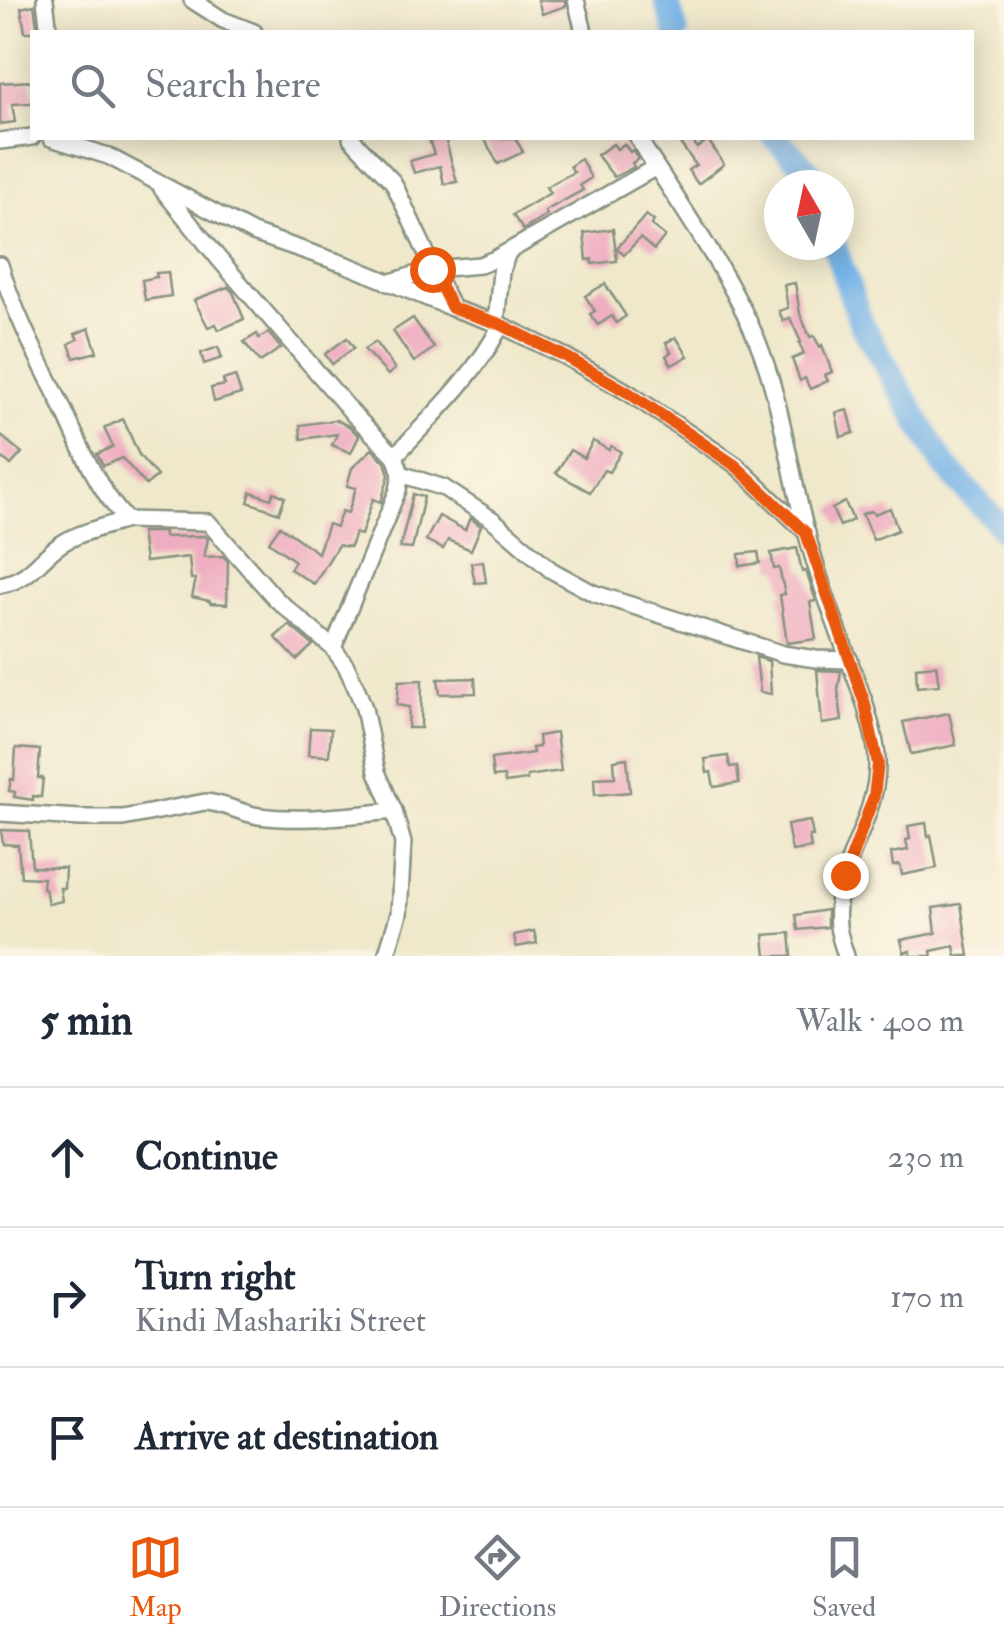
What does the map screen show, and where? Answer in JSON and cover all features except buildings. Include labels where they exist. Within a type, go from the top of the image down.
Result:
[{"type":"street","points":[[44,0],[49,30]]},
{"type":"street","points":[[192,0],[223,20],[249,30]]},
{"type":"street","points":[[576,0],[584,30]]},
{"type":"street","points":[[0,141],[30,137]]},
{"type":"street","points":[[66,140],[108,156],[253,233],[498,324],[566,357],[629,393],[736,466],[806,533]]},
{"type":"street","points":[[353,140],[393,182],[452,308]]},
{"type":"street","points":[[639,140],[705,240],[758,343],[778,404],[806,533],[865,704],[878,764],[874,796],[839,900],[838,926],[846,956]]},
{"type":"street","points":[[388,283],[432,269],[480,264],[508,252],[656,167]]},
{"type":"street","points":[[158,183],[218,259],[356,418],[395,456],[400,474],[390,510],[333,648]]},
{"type":"street","points":[[395,456],[480,359],[498,324],[501,272],[508,252]]},
{"type":"street","points":[[0,265],[32,346],[89,466],[126,520]]},
{"type":"street","points":[[400,474],[444,488],[493,520],[551,570],[593,593],[783,654],[850,660]]},
{"type":"street","points":[[0,584],[32,572],[66,541],[126,520],[208,522],[276,599],[333,648],[346,666],[364,708],[377,772],[403,843],[399,914],[386,956]]},
{"type":"street","points":[[0,813],[122,818],[205,802],[256,816],[286,818],[394,810]]},
{"type":"waterway","points":[[666,0],[675,30]]},
{"type":"waterway","points":[[777,140],[808,170]]},
{"type":"waterway","points":[[839,260],[861,323],[944,465],[1004,530]]},
{"type":"route","points":[[432,269],[452,308],[500,324],[629,393],[736,466],[806,533],[865,704],[878,764],[874,796],[845,875]]}]
